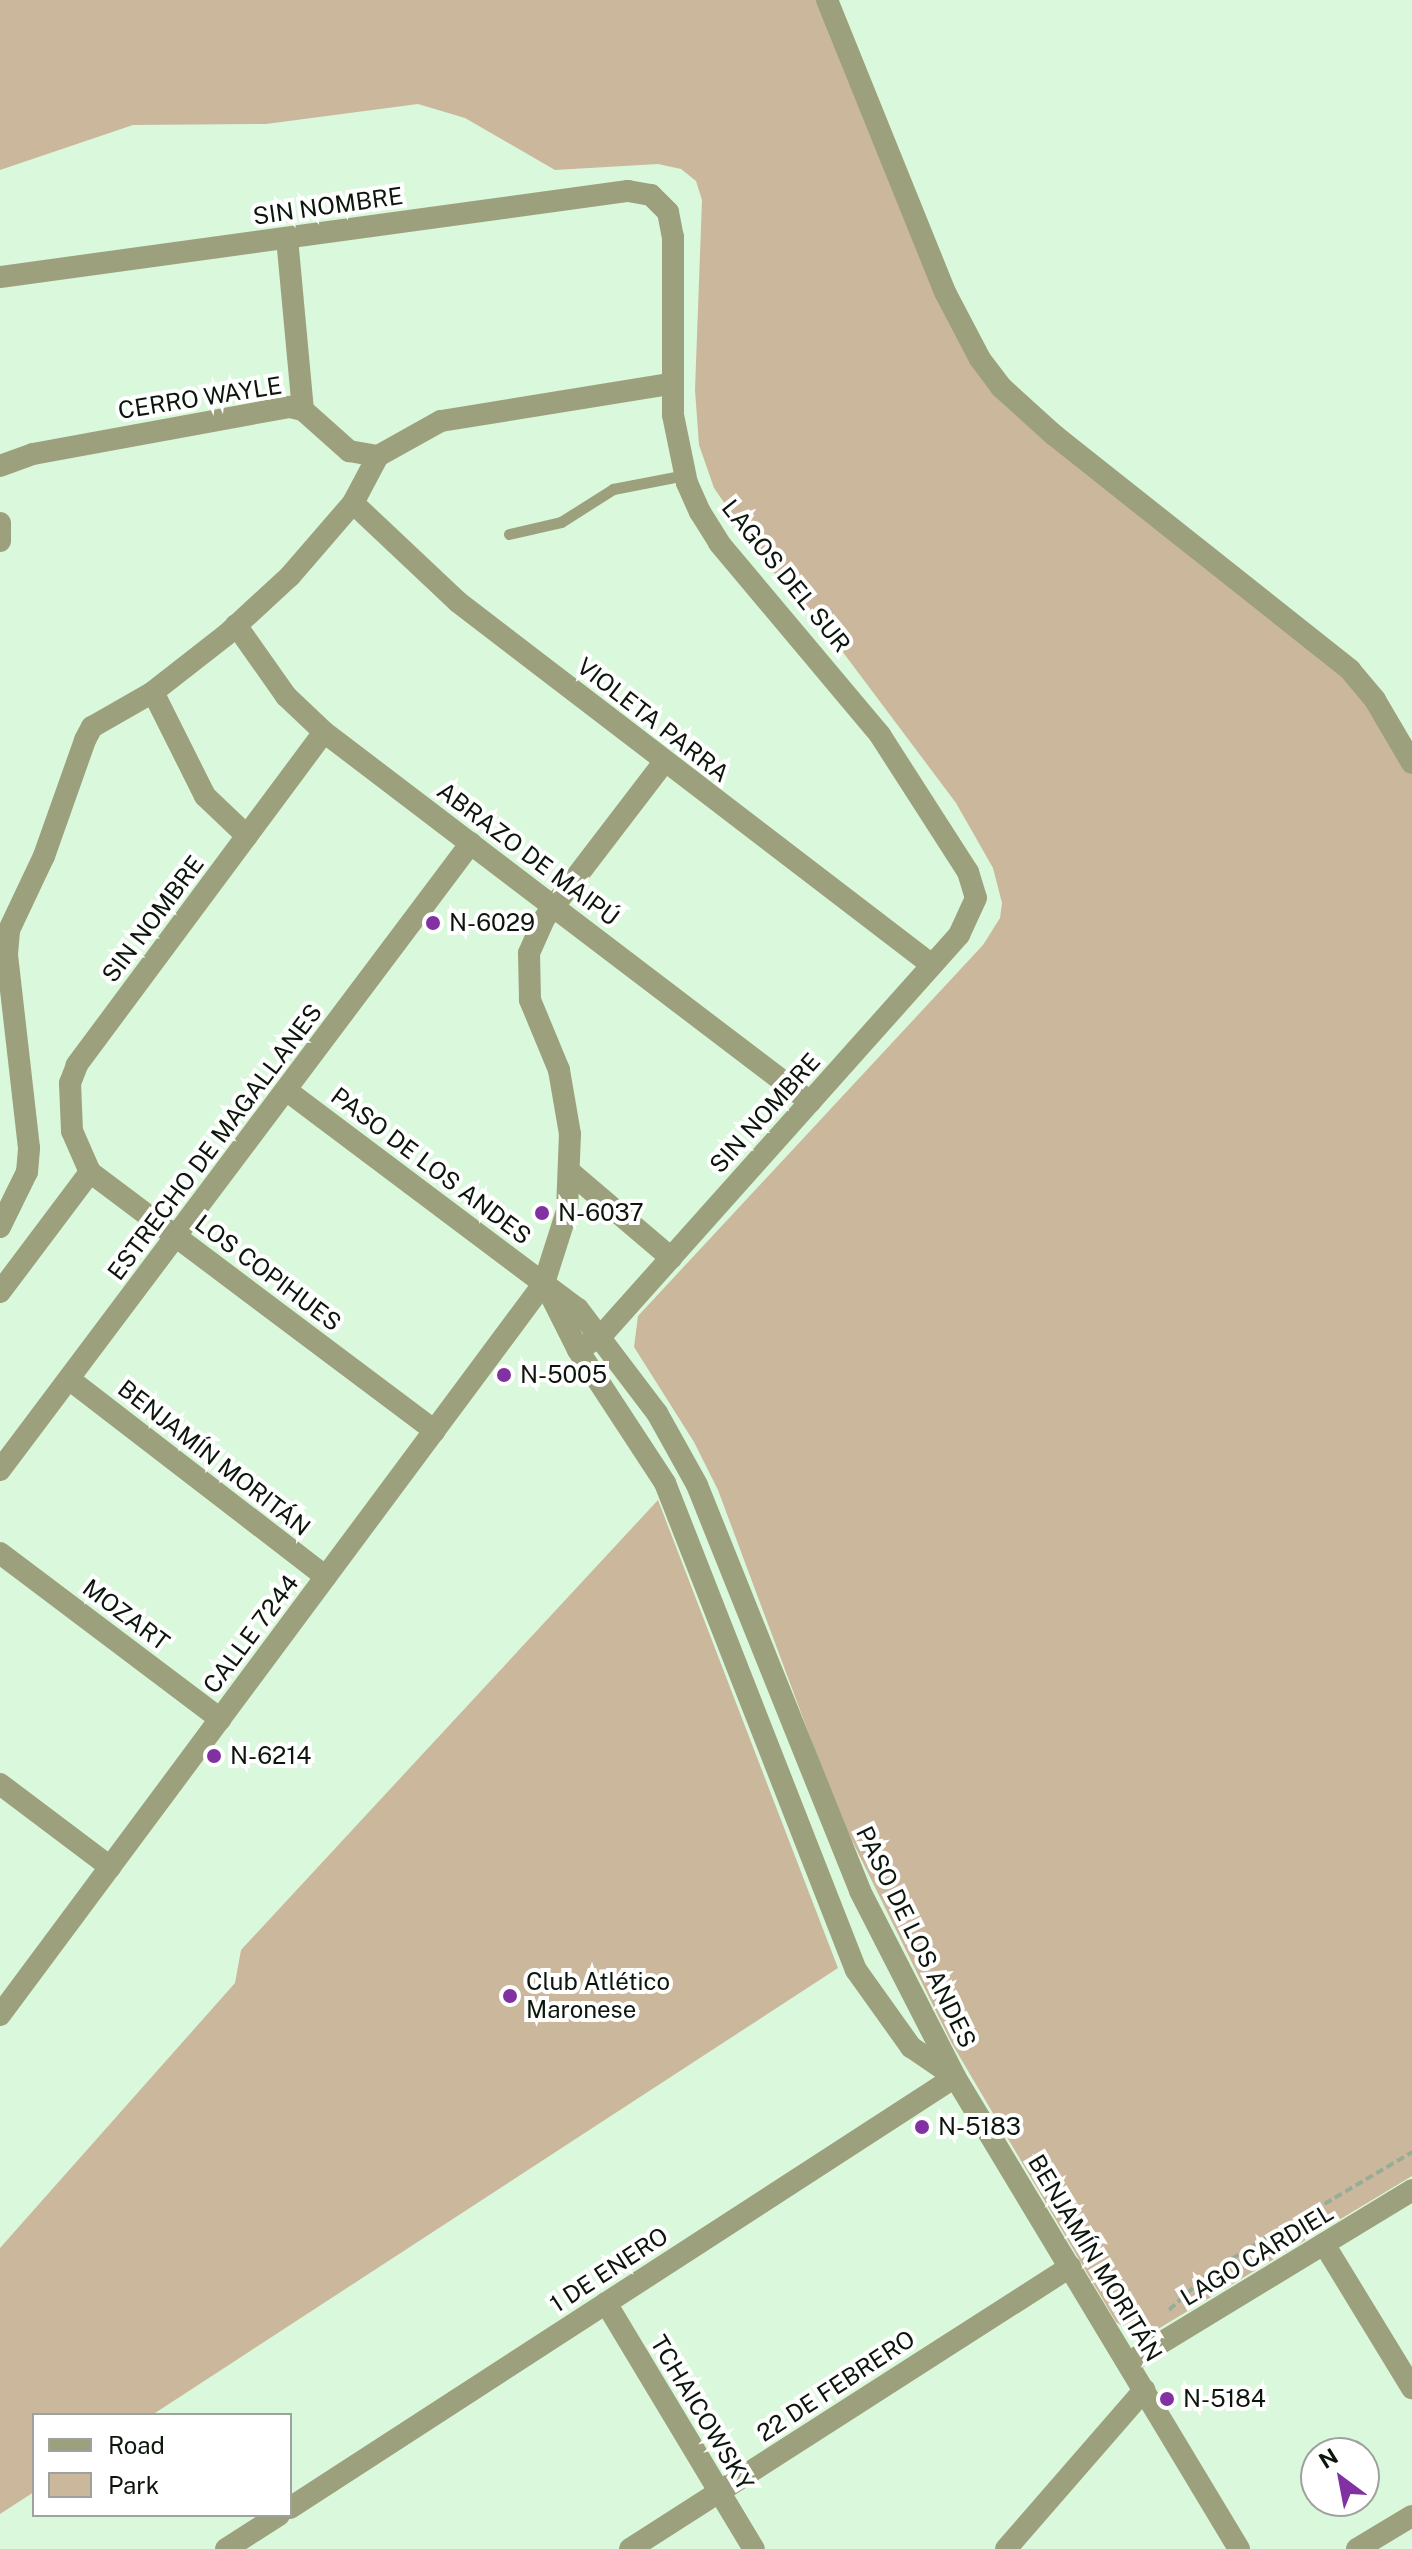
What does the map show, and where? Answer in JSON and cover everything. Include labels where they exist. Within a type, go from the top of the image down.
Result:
[{"type":"street","points":[[827,0],[961,327],[987,369],[1054,435],[1320,642],[1375,700],[1412,763]]},
{"type":"street","name":"SIN NOMBRE","points":[[0,277],[628,191],[661,202]]},
{"type":"street","name":"LAGOS DEL SUR","points":[[661,202],[673,237],[670,384],[685,475],[719,543],[880,735],[968,872],[976,898]]},
{"type":"street","points":[[287,238],[303,410]]},
{"type":"street","points":[[0,1227],[27,1172],[29,1148],[7,954],[9,930],[44,856],[92,727],[153,692],[236,625],[290,576],[353,503],[378,456],[441,421],[670,384]]},
{"type":"street","name":"CERRO WAYLE","points":[[0,466],[33,454],[276,408],[303,410],[349,451],[378,456]]},
{"type":"street","name":"VIOLETA PARRA","points":[[353,503],[458,602],[932,965]]},
{"type":"street","points":[[0,523],[0,541]]},
{"type":"street","name":"ABRAZO DE MAIPÚ","points":[[236,625],[286,696],[324,732],[810,1102]]},
{"type":"street","points":[[153,692],[205,796],[247,836]]},
{"type":"street","name":"SIN NOMBRE","points":[[77,1151],[69,1102],[77,1065],[324,732]]},
{"type":"street","points":[[544,1283],[561,1239],[570,1172],[567,1099],[538,1023],[526,976],[535,936],[553,905],[664,762]]},
{"type":"street","name":"ESTRECHO DE MAGALLANES","points":[[0,1470],[471,843]]},
{"type":"street","name":"SIN NOMBRE","points":[[578,1350],[602,1335],[932,965],[968,923],[976,898]]},
{"type":"street","name":"PASO DE LOS ANDES","points":[[286,1090],[544,1283],[602,1335],[686,1461],[848,1864],[955,2077]]},
{"type":"street","name":"LOS COPIHUES","points":[[77,1151],[90,1172],[435,1431]]},
{"type":"street","points":[[0,1292],[90,1172]]},
{"type":"street","points":[[570,1172],[671,1258]]},
{"type":"street","points":[[0,1233],[36,1243]]},
{"type":"street","name":"PASO DE LOS ANDES","points":[[544,1283],[578,1350],[649,1456],[678,1513],[856,1970],[911,2047],[955,2077]]},
{"type":"street","name":"CALLE 7244","points":[[0,2015],[544,1283]]},
{"type":"street","name":"BENJAMÍN MORITÁN","points":[[69,1379],[326,1577]]},
{"type":"street","name":"MOZART","points":[[0,1553],[220,1719]]},
{"type":"street","points":[[0,1784],[110,1867]]},
{"type":"street","name":"BENJAMÍN MORITÁN","points":[[955,2077],[1239,2549]]},
{"type":"street","name":"1 DE ENERO","points":[[292,2507],[955,2077]]},
{"type":"street","name":"LAGO CARDIEL","points":[[1128,2363],[1412,2190]]},
{"type":"street","points":[[1324,2244],[1412,2388]]},
{"type":"street","name":"22 DE FEBRERO","points":[[630,2549],[1070,2267]]},
{"type":"street","name":"TCHAICOWSKY","points":[[606,2303],[754,2549]]},
{"type":"street","points":[[1006,2549],[1144,2390]]},
{"type":"street","points":[[1357,2549],[1412,2516]]},
{"type":"street","points":[[234,2547],[276,2517]]},
{"type":"lane","points":[[509,534],[561,522],[613,489],[685,475]]},
{"type":"path","points":[[1163,2319],[1185,2290],[1211,2271],[1412,2152]]},
{"type":"green space","points":[[0,0],[827,0],[980,359],[1320,642],[1412,763],[1412,2176],[1153,2332],[1137,2335],[1116,2322],[951,2042],[838,1812],[718,1490],[694,1442],[634,1347],[638,1316],[983,945],[1000,918],[1002,903],[993,868],[956,803],[824,627],[767,565],[714,488],[699,445],[695,390],[702,200],[696,181],[681,169],[658,164],[555,170],[465,118],[418,104],[266,124],[133,125],[0,170]]},
{"type":"green space","name":"Club Atlético Maronese","points":[[658,1500],[838,1968],[155,2413],[32,2413],[32,2493],[0,2514],[0,2248],[235,1983],[241,1950]]},
{"type":"place","name":"N-6029","points":[[433,923]]},
{"type":"place","name":"N-6037","points":[[542,1213]]},
{"type":"place","name":"N-5005","points":[[504,1375]]},
{"type":"place","name":"N-6214","points":[[214,1756]]},
{"type":"place","name":"Club Atlético Maronese","points":[[510,1996]]},
{"type":"place","name":"N-5183","points":[[922,2127]]},
{"type":"place","name":"N-5184","points":[[1167,2399]]}]
